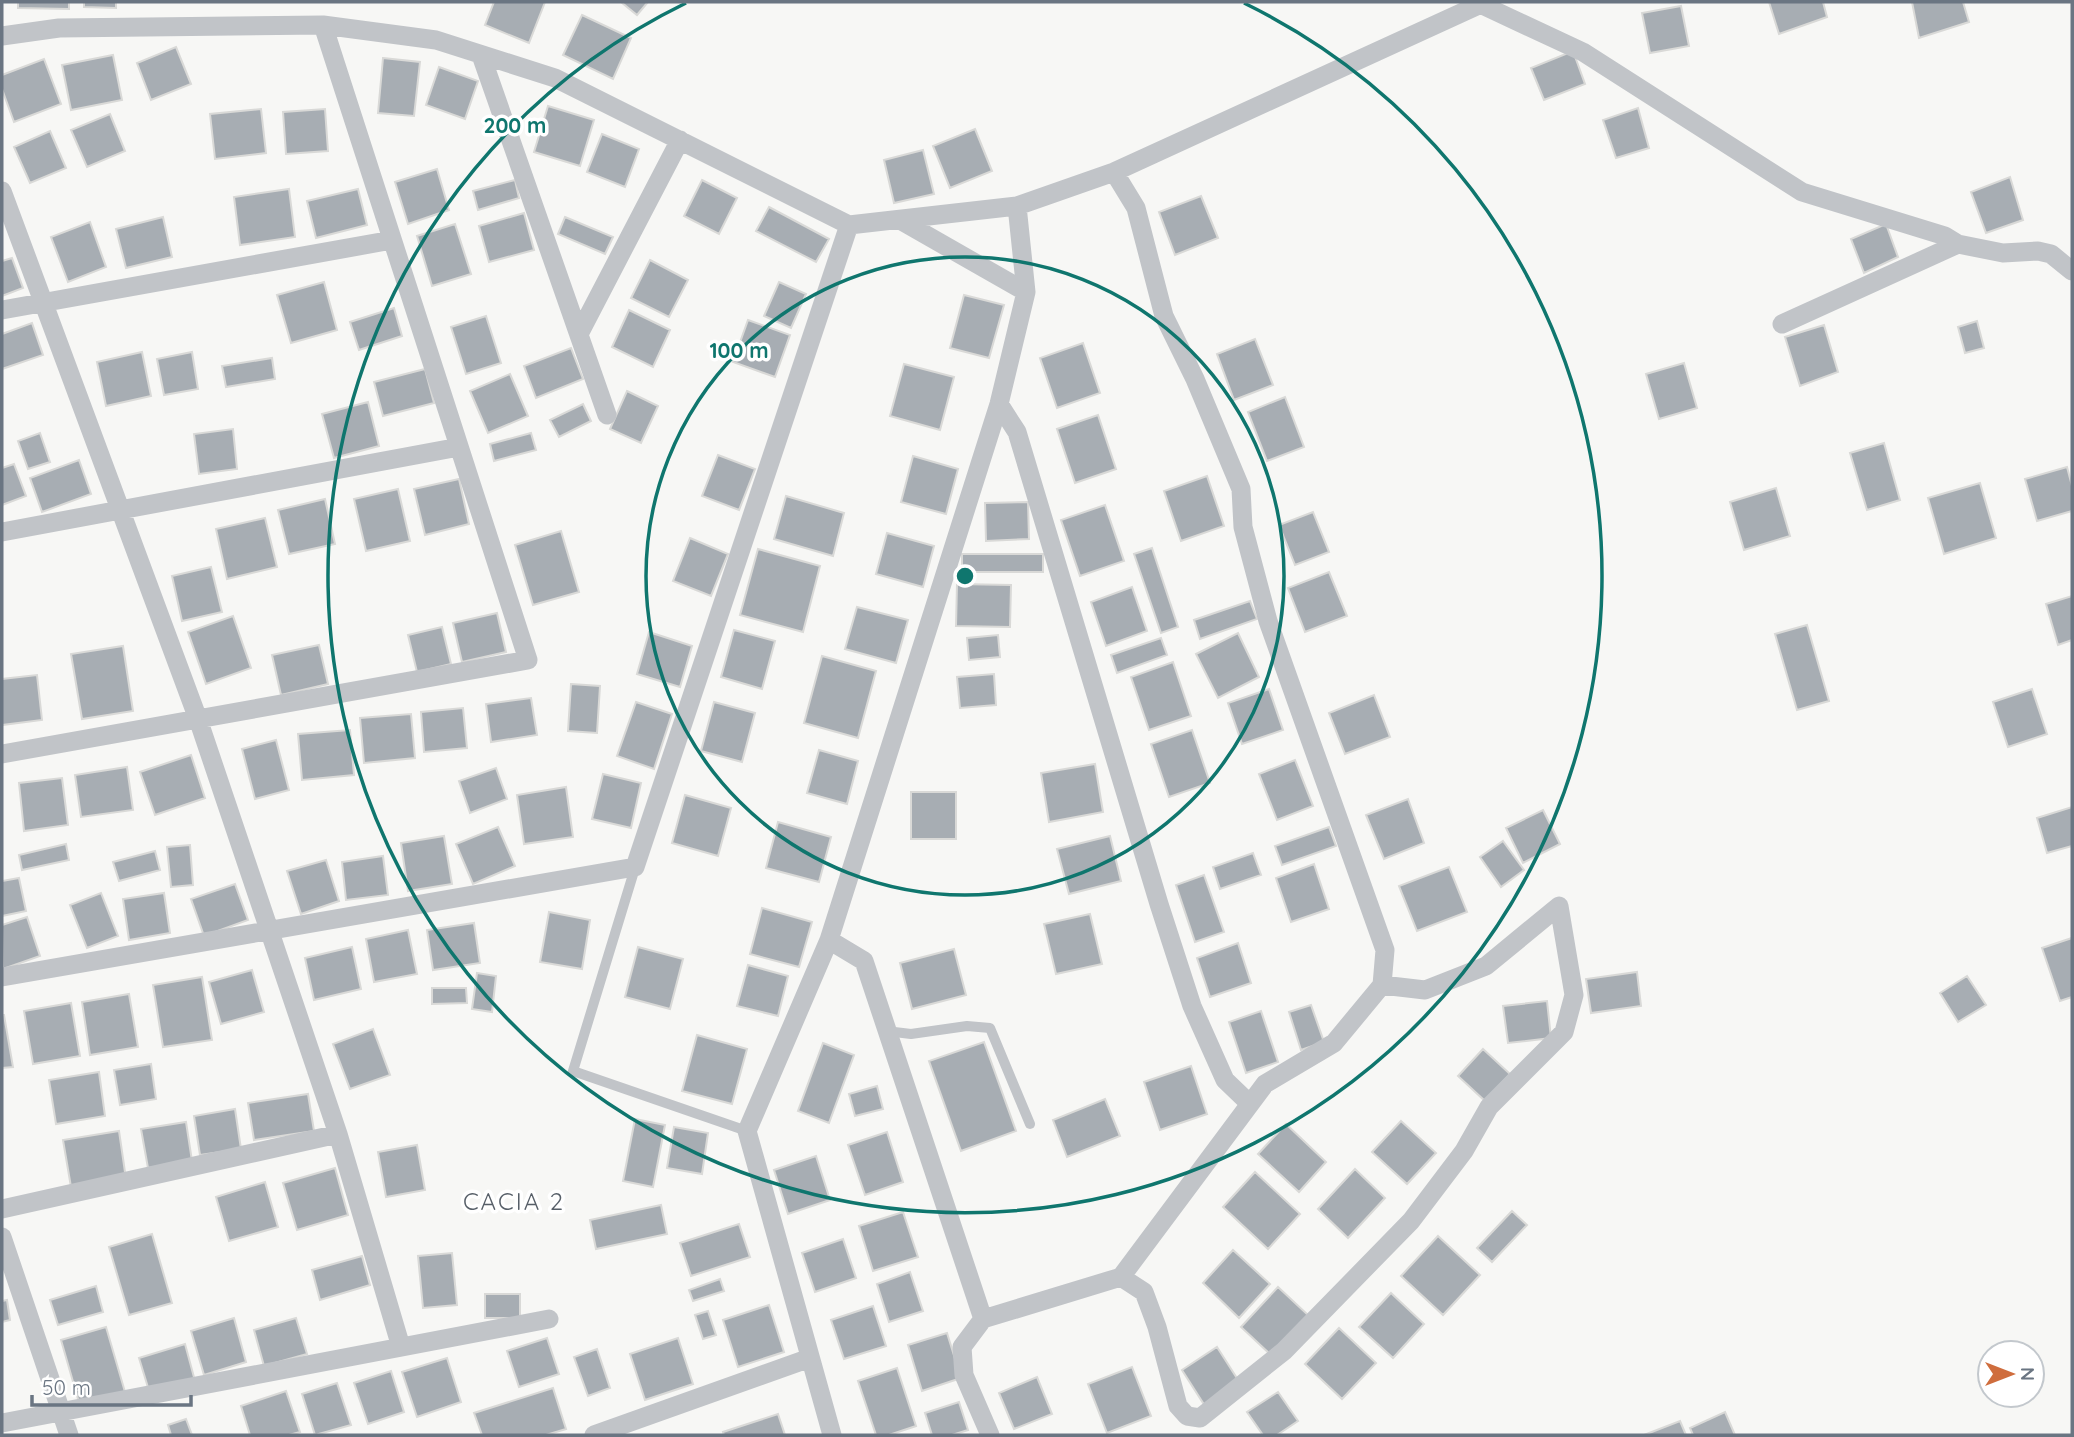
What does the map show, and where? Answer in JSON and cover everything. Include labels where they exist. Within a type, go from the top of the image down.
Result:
[{"type":"street","points":[[2,36],[59,28],[323,25],[436,40],[555,78],[849,225],[1017,206],[1114,172],[1483,3],[1583,52],[1802,192],[1945,236],[1958,244],[2003,253],[2038,251],[2051,254],[2072,271]]},
{"type":"street","points":[[2,754],[528,660],[323,25]]},
{"type":"street","points":[[481,55],[607,415]]},
{"type":"street","points":[[579,334],[680,141]]},
{"type":"street","points":[[990,1435],[964,1374],[962,1347],[984,1319],[1121,1277],[1265,1084],[1334,1043],[1382,985],[1385,950],[1268,621],[1243,527],[1241,489],[1195,379],[1164,316],[1136,208],[1114,172]]},
{"type":"street","points":[[2,191],[198,719],[338,1135],[401,1347]]},
{"type":"street","points":[[832,1435],[747,1131],[829,940],[999,404],[1026,292],[1017,206]]},
{"type":"street","points":[[900,220],[1026,292]]},
{"type":"street","points":[[2,977],[635,867],[849,225]]},
{"type":"street","points":[[2,310],[392,240]]},
{"type":"street","points":[[1782,324],[1958,244]]},
{"type":"street","points":[[999,404],[1017,432],[1192,1006],[1225,1080],[1250,1104]]},
{"type":"street","points":[[2,532],[459,447]]},
{"type":"street","points":[[1121,1277],[1144,1292],[1157,1327],[1178,1406],[1187,1416],[1200,1418],[1284,1351],[1411,1222],[1464,1151],[1489,1107],[1564,1032],[1574,995],[1559,906],[1486,966],[1425,990],[1382,985]]},
{"type":"street","points":[[829,940],[864,961],[984,1319]]},
{"type":"street","points":[[2,1209],[338,1135]]},
{"type":"street","points":[[2,1237],[69,1435]]},
{"type":"street","points":[[2,1423],[549,1319]]},
{"type":"street","points":[[594,1435],[810,1358]]},
{"type":"lane","points":[[635,867],[573,1071],[747,1131]]},
{"type":"lane","points":[[886,1031],[911,1034],[967,1026],[990,1028],[1030,1124]]},
{"type":"building","points":[[18,2],[69,2],[69,9],[18,8]]},
{"type":"building","points":[[84,2],[116,2],[116,8],[84,7]]},
{"type":"building","points":[[494,2],[545,2],[529,43],[485,25]]},
{"type":"building","points":[[621,2],[648,2],[637,15]]},
{"type":"building","points":[[1769,2],[1823,2],[1827,17],[1779,34]]},
{"type":"building","points":[[1912,2],[1963,2],[1969,22],[1919,38]]},
{"type":"building","points":[[1681,6],[1689,46],[1650,53],[1642,13]]},
{"type":"building","points":[[582,15],[631,38],[613,79],[563,55]]},
{"type":"building","points":[[176,47],[191,84],[151,100],[137,63]]},
{"type":"building","points":[[1573,51],[1585,84],[1544,100],[1531,68]]},
{"type":"building","points":[[113,55],[122,100],[71,110],[62,65]]},
{"type":"building","points":[[383,58],[420,62],[414,116],[378,113]]},
{"type":"building","points":[[44,59],[61,104],[14,122],[2,89],[2,75]]},
{"type":"building","points":[[439,67],[478,81],[465,119],[426,105]]},
{"type":"building","points":[[548,106],[594,120],[580,166],[534,152]]},
{"type":"building","points":[[1638,108],[1649,148],[1616,158],[1603,120]]},
{"type":"building","points":[[261,109],[266,153],[215,159],[210,114]]},
{"type":"building","points":[[325,109],[328,151],[286,154],[283,112]]},
{"type":"building","points":[[110,114],[125,151],[87,167],[71,130]]},
{"type":"building","points":[[975,129],[992,171],[950,188],[933,146]]},
{"type":"building","points":[[50,131],[66,168],[30,183],[14,147]]},
{"type":"building","points":[[602,134],[639,149],[625,187],[587,172]]},
{"type":"building","points":[[923,150],[934,194],[894,203],[884,160]]},
{"type":"building","points":[[437,169],[449,210],[408,224],[395,182]]},
{"type":"building","points":[[2010,177],[2023,220],[1986,233],[1971,192]]},
{"type":"building","points":[[515,180],[519,198],[478,210],[473,191]]},
{"type":"building","points":[[702,180],[737,198],[719,234],[684,216]]},
{"type":"building","points":[[289,189],[295,237],[240,245],[234,197]]},
{"type":"building","points":[[358,189],[367,225],[316,238],[307,201]]},
{"type":"building","points":[[1201,196],[1218,238],[1175,255],[1159,212]]},
{"type":"building","points":[[769,207],[829,239],[816,262],[756,231]]},
{"type":"building","points":[[524,213],[534,250],[489,262],[479,226]]},
{"type":"building","points":[[163,217],[172,257],[126,268],[116,229]]},
{"type":"building","points":[[565,217],[613,237],[605,254],[558,234]]},
{"type":"building","points":[[90,222],[106,267],[68,282],[51,237]]},
{"type":"building","points":[[455,224],[471,274],[432,286],[417,236]]},
{"type":"building","points":[[1886,224],[1898,257],[1864,273],[1851,239]]},
{"type":"building","points":[[12,258],[23,288],[2,296],[2,261]]},
{"type":"building","points":[[650,260],[688,280],[669,317],[631,298]]},
{"type":"building","points":[[324,282],[337,330],[291,343],[277,295]]},
{"type":"building","points":[[779,282],[806,294],[791,328],[764,316]]},
{"type":"building","points":[[964,295],[1004,305],[989,358],[950,348]]},
{"type":"building","points":[[394,308],[402,336],[359,350],[350,322]]},
{"type":"building","points":[[629,310],[670,330],[653,367],[612,347]]},
{"type":"building","points":[[486,316],[501,363],[466,374],[451,327]]},
{"type":"building","points":[[748,320],[790,335],[775,377],[733,362]]},
{"type":"building","points":[[1977,321],[1984,348],[1965,353],[1958,327]]},
{"type":"building","points":[[32,323],[43,355],[2,369],[2,334]]},
{"type":"building","points":[[1824,325],[1838,372],[1800,386],[1785,337]]},
{"type":"building","points":[[1255,339],[1273,385],[1234,400],[1217,354]]},
{"type":"building","points":[[1083,343],[1100,393],[1057,408],[1040,358]]},
{"type":"building","points":[[571,348],[583,379],[536,398],[524,366]]},
{"type":"building","points":[[142,352],[151,396],[106,406],[97,362]]},
{"type":"building","points":[[192,352],[198,389],[164,395],[157,359]]},
{"type":"building","points":[[272,358],[275,379],[226,387],[222,366]]},
{"type":"building","points":[[1684,363],[1697,408],[1659,419],[1646,374]]},
{"type":"building","points":[[904,364],[954,377],[940,430],[890,416]]},
{"type":"building","points":[[425,369],[434,403],[383,416],[374,382]]},
{"type":"building","points":[[510,374],[528,416],[488,433],[470,391]]},
{"type":"building","points":[[627,391],[658,406],[641,443],[610,429]]},
{"type":"building","points":[[1285,397],[1304,447],[1267,461],[1248,412]]},
{"type":"building","points":[[368,402],[379,446],[334,458],[322,414]]},
{"type":"building","points":[[583,404],[591,421],[559,437],[550,420]]},
{"type":"building","points":[[1098,415],[1116,469],[1075,483],[1057,429]]},
{"type":"building","points":[[233,429],[237,469],[199,474],[194,434]]},
{"type":"building","points":[[40,433],[50,462],[28,469],[18,441]]},
{"type":"building","points":[[531,433],[536,450],[494,461],[490,444]]},
{"type":"building","points":[[1884,443],[1900,500],[1867,510],[1850,453]]},
{"type":"building","points":[[718,455],[755,469],[739,510],[702,496]]},
{"type":"building","points":[[913,456],[958,469],[946,514],[901,502]]},
{"type":"building","points":[[79,460],[91,494],[42,512],[30,478]]},
{"type":"building","points":[[14,464],[26,496],[2,505],[2,468]]},
{"type":"building","points":[[2067,467],[2072,486],[2072,511],[2037,521],[2025,479]]},
{"type":"building","points":[[1207,476],[1224,526],[1181,541],[1164,491]]},
{"type":"building","points":[[459,479],[469,524],[425,535],[414,489]]},
{"type":"building","points":[[1980,483],[1996,538],[1944,554],[1928,498]]},
{"type":"building","points":[[1776,488],[1790,536],[1744,550],[1730,502]]},
{"type":"building","points":[[398,489],[410,541],[366,551],[354,499]]},
{"type":"building","points":[[786,496],[844,513],[833,556],[774,539]]},
{"type":"building","points":[[325,499],[335,544],[289,554],[278,510]]},
{"type":"building","points":[[1028,502],[1029,539],[986,541],[985,503]]},
{"type":"building","points":[[1105,505],[1124,561],[1080,576],[1061,520]]},
{"type":"building","points":[[1313,512],[1329,552],[1295,565],[1279,525]]},
{"type":"building","points":[[265,518],[277,567],[227,579],[216,529]]},
{"type":"building","points":[[561,531],[579,592],[533,605],[515,545]]},
{"type":"building","points":[[887,533],[934,546],[923,587],[876,574]]},
{"type":"building","points":[[690,538],[728,554],[711,596],[673,581]]},
{"type":"building","points":[[1152,548],[1178,627],[1161,633],[1134,554]]},
{"type":"building","points":[[758,549],[820,566],[803,632],[740,615]]},
{"type":"building","points":[[962,554],[1043,554],[1043,572],[962,572]]},
{"type":"building","points":[[211,567],[222,612],[182,621],[172,576]]},
{"type":"building","points":[[1329,572],[1347,616],[1305,632],[1288,588]]},
{"type":"building","points":[[957,584],[1011,585],[1010,627],[956,626]]},
{"type":"building","points":[[1132,587],[1147,631],[1106,646],[1091,602]]},
{"type":"building","points":[[2072,596],[2072,640],[2058,645],[2046,604]]},
{"type":"building","points":[[1250,601],[1257,619],[1200,639],[1194,620]]},
{"type":"building","points":[[857,607],[908,620],[896,663],[845,649]]},
{"type":"building","points":[[497,613],[506,652],[462,662],[453,623]]},
{"type":"building","points":[[233,616],[251,668],[206,684],[188,632]]},
{"type":"building","points":[[1807,625],[1829,701],[1797,710],[1775,634]]},
{"type":"building","points":[[442,627],[451,664],[417,672],[408,635]]},
{"type":"building","points":[[734,630],[775,641],[762,689],[721,677]]},
{"type":"building","points":[[649,632],[692,646],[680,687],[637,674]]},
{"type":"building","points":[[1238,633],[1259,677],[1218,698],[1196,654]]},
{"type":"building","points":[[998,635],[1000,657],[969,660],[967,638]]},
{"type":"building","points":[[1161,638],[1167,655],[1117,673],[1111,655]]},
{"type":"building","points":[[319,645],[328,684],[281,695],[272,655]]},
{"type":"building","points":[[123,646],[133,711],[82,719],[71,654]]},
{"type":"building","points":[[822,656],[876,671],[858,738],[804,723]]},
{"type":"building","points":[[1173,662],[1191,716],[1149,730],[1131,677]]},
{"type":"building","points":[[994,674],[996,705],[960,708],[957,677]]},
{"type":"building","points":[[37,675],[42,720],[2,725],[2,679]]},
{"type":"building","points":[[571,684],[600,686],[597,733],[568,731]]},
{"type":"building","points":[[1269,689],[1283,730],[1242,744],[1228,703]]},
{"type":"building","points":[[2032,689],[2047,734],[2008,747],[1993,702]]},
{"type":"building","points":[[1374,695],[1390,737],[1345,754],[1329,713]]},
{"type":"building","points":[[531,698],[537,735],[491,742],[486,704]]},
{"type":"building","points":[[636,702],[672,714],[654,769],[617,756]]},
{"type":"building","points":[[714,702],[755,713],[742,762],[701,751]]},
{"type":"building","points":[[463,708],[467,748],[424,752],[421,712]]},
{"type":"building","points":[[411,714],[415,758],[364,763],[360,718]]},
{"type":"building","points":[[350,730],[354,775],[302,780],[298,734]]},
{"type":"building","points":[[1192,730],[1210,783],[1169,797],[1151,744]]},
{"type":"building","points":[[276,740],[289,790],[255,799],[242,749]]},
{"type":"building","points":[[819,750],[858,761],[847,804],[807,793]]},
{"type":"building","points":[[191,755],[205,798],[155,815],[140,772]]},
{"type":"building","points":[[1295,760],[1313,806],[1277,820],[1259,774]]},
{"type":"building","points":[[1095,764],[1103,812],[1049,822],[1041,773]]},
{"type":"building","points":[[127,767],[133,810],[81,817],[75,775]]},
{"type":"building","points":[[496,768],[507,799],[470,813],[459,781]]},
{"type":"building","points":[[603,774],[641,783],[631,828],[592,819]]},
{"type":"building","points":[[62,778],[68,825],[24,831],[19,783]]},
{"type":"building","points":[[566,787],[573,837],[524,844],[517,795]]},
{"type":"building","points":[[911,792],[956,792],[956,839],[911,839]]},
{"type":"building","points":[[685,795],[731,808],[718,856],[672,843]]},
{"type":"building","points":[[1408,799],[1424,843],[1384,859],[1366,815]]},
{"type":"building","points":[[2072,807],[2072,846],[2047,853],[2037,818]]},
{"type":"building","points":[[1543,810],[1560,844],[1523,863],[1506,828]]},
{"type":"building","points":[[778,822],[831,837],[819,882],[766,868]]},
{"type":"building","points":[[498,827],[515,866],[473,884],[456,844]]},
{"type":"building","points":[[1329,827],[1336,846],[1282,865],[1275,846]]},
{"type":"building","points":[[444,836],[452,884],[408,891],[401,843]]},
{"type":"building","points":[[1110,836],[1121,881],[1069,894],[1057,849]]},
{"type":"building","points":[[1503,841],[1524,870],[1501,887],[1480,857]]},
{"type":"building","points":[[66,844],[69,860],[22,870],[19,855]]},
{"type":"building","points":[[190,845],[193,885],[171,887],[167,847]]},
{"type":"building","points":[[155,851],[160,870],[119,881],[113,862]]},
{"type":"building","points":[[1253,853],[1261,875],[1220,889],[1213,867]]},
{"type":"building","points":[[383,856],[388,895],[346,900],[342,862]]},
{"type":"building","points":[[326,860],[339,901],[301,914],[287,871]]},
{"type":"building","points":[[1314,864],[1329,909],[1291,922],[1276,878]]},
{"type":"building","points":[[1449,867],[1467,912],[1417,931],[1399,886]]},
{"type":"building","points":[[1204,875],[1224,932],[1195,942],[1176,885]]},
{"type":"building","points":[[19,878],[26,911],[2,916],[2,881]]},
{"type":"building","points":[[235,884],[248,920],[204,936],[191,899]]},
{"type":"building","points":[[101,893],[118,936],[87,948],[70,905]]},
{"type":"building","points":[[164,893],[170,933],[129,940],[123,899]]},
{"type":"building","points":[[762,908],[812,922],[799,967],[750,954]]},
{"type":"building","points":[[549,912],[590,920],[582,969],[540,962]]},
{"type":"building","points":[[1090,914],[1102,964],[1056,974],[1044,924]]},
{"type":"building","points":[[27,917],[40,956],[3,969],[2,925]]},
{"type":"building","points":[[474,923],[480,963],[433,970],[427,930]]},
{"type":"building","points":[[408,930],[417,974],[374,982],[366,939]]},
{"type":"building","points":[[2072,938],[2072,997],[2060,1001],[2042,948]]},
{"type":"building","points":[[1238,943],[1251,983],[1210,997],[1197,958]]},
{"type":"building","points":[[352,947],[361,989],[314,1000],[305,958]]},
{"type":"building","points":[[638,947],[683,959],[670,1009],[625,997]]},
{"type":"building","points":[[954,949],[966,995],[912,1009],[900,963]]},
{"type":"building","points":[[748,965],[788,976],[778,1016],[737,1006]]},
{"type":"building","points":[[252,970],[264,1012],[221,1024],[209,982]]},
{"type":"building","points":[[1637,972],[1641,1006],[1591,1013],[1586,979]]},
{"type":"building","points":[[477,973],[496,976],[492,1012],[472,1009]]},
{"type":"building","points":[[1967,976],[1986,1005],[1958,1022],[1940,993]]},
{"type":"building","points":[[202,977],[212,1040],[163,1047],[153,985]]},
{"type":"building","points":[[432,988],[466,988],[467,1003],[432,1004]]},
{"type":"building","points":[[129,994],[138,1047],[90,1055],[82,1002]]},
{"type":"building","points":[[1547,1001],[1551,1038],[1508,1043],[1503,1006]]},
{"type":"building","points":[[71,1003],[80,1056],[33,1064],[24,1011]]},
{"type":"building","points":[[1311,1005],[1324,1042],[1301,1050],[1289,1012]]},
{"type":"building","points":[[1261,1011],[1278,1062],[1246,1073],[1229,1022]]},
{"type":"building","points":[[4,1015],[13,1067],[2,1068]]},
{"type":"building","points":[[373,1029],[390,1075],[350,1089],[333,1044]]},
{"type":"building","points":[[697,1035],[747,1049],[732,1104],[682,1091]]},
{"type":"building","points":[[984,1042],[1016,1131],[961,1151],[929,1061]]},
{"type":"building","points":[[823,1043],[854,1055],[829,1123],[798,1111]]},
{"type":"building","points":[[1483,1049],[1510,1074],[1485,1101],[1458,1076]]},
{"type":"building","points":[[151,1064],[156,1099],[120,1105],[114,1070]]},
{"type":"building","points":[[1191,1066],[1207,1114],[1160,1130],[1144,1082]]},
{"type":"building","points":[[99,1072],[105,1116],[56,1124],[49,1080]]},
{"type":"building","points":[[877,1086],[883,1109],[855,1116],[849,1094]]},
{"type":"building","points":[[308,1094],[314,1131],[254,1140],[248,1103]]},
{"type":"building","points":[[1105,1099],[1120,1136],[1067,1157],[1053,1120]]},
{"type":"building","points":[[235,1109],[241,1149],[200,1155],[194,1116]]},
{"type":"building","points":[[635,1119],[665,1125],[653,1187],[623,1181]]},
{"type":"building","points":[[1401,1121],[1436,1153],[1407,1184],[1372,1152]]},
{"type":"building","points":[[186,1122],[192,1161],[148,1168],[141,1129]]},
{"type":"building","points":[[1286,1124],[1326,1162],[1299,1192],[1258,1154]]},
{"type":"building","points":[[674,1127],[708,1133],[702,1174],[667,1168]]},
{"type":"building","points":[[119,1131],[126,1179],[71,1187],[63,1140]]},
{"type":"building","points":[[887,1132],[903,1182],[865,1195],[848,1145]]},
{"type":"building","points":[[417,1145],[425,1190],[386,1197],[378,1152]]},
{"type":"building","points":[[816,1156],[830,1200],[788,1214],[774,1170]]},
{"type":"building","points":[[335,1168],[348,1215],[297,1230],[283,1183]]},
{"type":"building","points":[[1355,1169],[1385,1198],[1348,1238],[1318,1209]]},
{"type":"building","points":[[1255,1172],[1300,1214],[1268,1249],[1223,1207]]},
{"type":"building","points":[[265,1182],[278,1227],[229,1241],[216,1197]]},
{"type":"building","points":[[661,1205],[667,1234],[596,1249],[590,1220]]},
{"type":"building","points":[[1512,1211],[1527,1225],[1492,1262],[1477,1248]]},
{"type":"building","points":[[903,1212],[918,1257],[873,1271],[859,1226]]},
{"type":"building","points":[[739,1224],[750,1257],[691,1276],[680,1243]]},
{"type":"building","points":[[152,1234],[172,1303],[129,1315],[109,1247]]},
{"type":"building","points":[[1438,1236],[1480,1275],[1443,1315],[1401,1276]]},
{"type":"building","points":[[843,1239],[856,1278],[815,1292],[802,1253]]},
{"type":"building","points":[[1233,1250],[1270,1284],[1239,1318],[1203,1283]]},
{"type":"building","points":[[452,1253],[457,1305],[423,1308],[418,1256]]},
{"type":"building","points":[[362,1256],[370,1285],[320,1300],[312,1270]]},
{"type":"building","points":[[910,1272],[923,1311],[889,1322],[877,1284]]},
{"type":"building","points":[[720,1279],[724,1291],[693,1301],[689,1290]]},
{"type":"building","points":[[96,1286],[103,1312],[58,1325],[50,1300]]},
{"type":"building","points":[[1278,1287],[1308,1315],[1271,1355],[1241,1327]]},
{"type":"building","points":[[1391,1293],[1424,1324],[1393,1358],[1359,1327]]},
{"type":"building","points":[[485,1294],[520,1294],[520,1318],[485,1318]]},
{"type":"building","points":[[7,1300],[10,1320],[2,1322],[2,1301]]},
{"type":"building","points":[[769,1305],[784,1352],[738,1367],[723,1320]]},
{"type":"building","points":[[873,1306],[886,1346],[844,1359],[831,1320]]},
{"type":"building","points":[[708,1311],[716,1335],[703,1339],[695,1315]]},
{"type":"building","points":[[234,1318],[246,1362],[204,1375],[191,1331]]},
{"type":"building","points":[[296,1318],[307,1354],[264,1366],[254,1330]]},
{"type":"building","points":[[106,1327],[125,1392],[80,1406],[61,1340]]},
{"type":"building","points":[[1339,1328],[1376,1363],[1342,1399],[1305,1364]]},
{"type":"building","points":[[947,1333],[961,1378],[922,1391],[908,1345]]},
{"type":"building","points":[[547,1338],[559,1374],[519,1387],[507,1351]]},
{"type":"building","points":[[678,1338],[693,1384],[645,1400],[630,1354]]},
{"type":"building","points":[[185,1344],[195,1381],[150,1394],[139,1358]]},
{"type":"building","points":[[1217,1347],[1240,1383],[1205,1406],[1182,1370]]},
{"type":"building","points":[[597,1349],[610,1388],[588,1396],[574,1357]]},
{"type":"building","points":[[447,1358],[461,1402],[417,1417],[402,1372]]},
{"type":"building","points":[[1132,1367],[1151,1416],[1107,1433],[1088,1384]]},
{"type":"building","points":[[897,1368],[916,1426],[889,1435],[876,1435],[858,1381]]},
{"type":"building","points":[[391,1371],[404,1412],[368,1424],[354,1383]]},
{"type":"building","points":[[1037,1377],[1052,1414],[1014,1429],[999,1393]]},
{"type":"building","points":[[337,1383],[351,1425],[315,1435],[302,1394]]},
{"type":"building","points":[[553,1388],[566,1429],[546,1435],[482,1435],[474,1413]]},
{"type":"building","points":[[286,1391],[300,1432],[289,1435],[250,1435],[241,1406]]},
{"type":"building","points":[[1278,1392],[1298,1421],[1277,1435],[1263,1435],[1247,1412]]},
{"type":"building","points":[[959,1402],[968,1430],[952,1435],[932,1435],[925,1413]]},
{"type":"building","points":[[1725,1412],[1735,1435],[1693,1435],[1690,1428]]},
{"type":"building","points":[[778,1414],[785,1435],[724,1435],[723,1432]]},
{"type":"building","points":[[186,1419],[192,1435],[171,1435],[168,1425]]},
{"type":"building","points":[[1680,1421],[1686,1435],[1644,1435]]},
{"type":"district","name":"CACIA 2","points":[[514,1201]]}]
